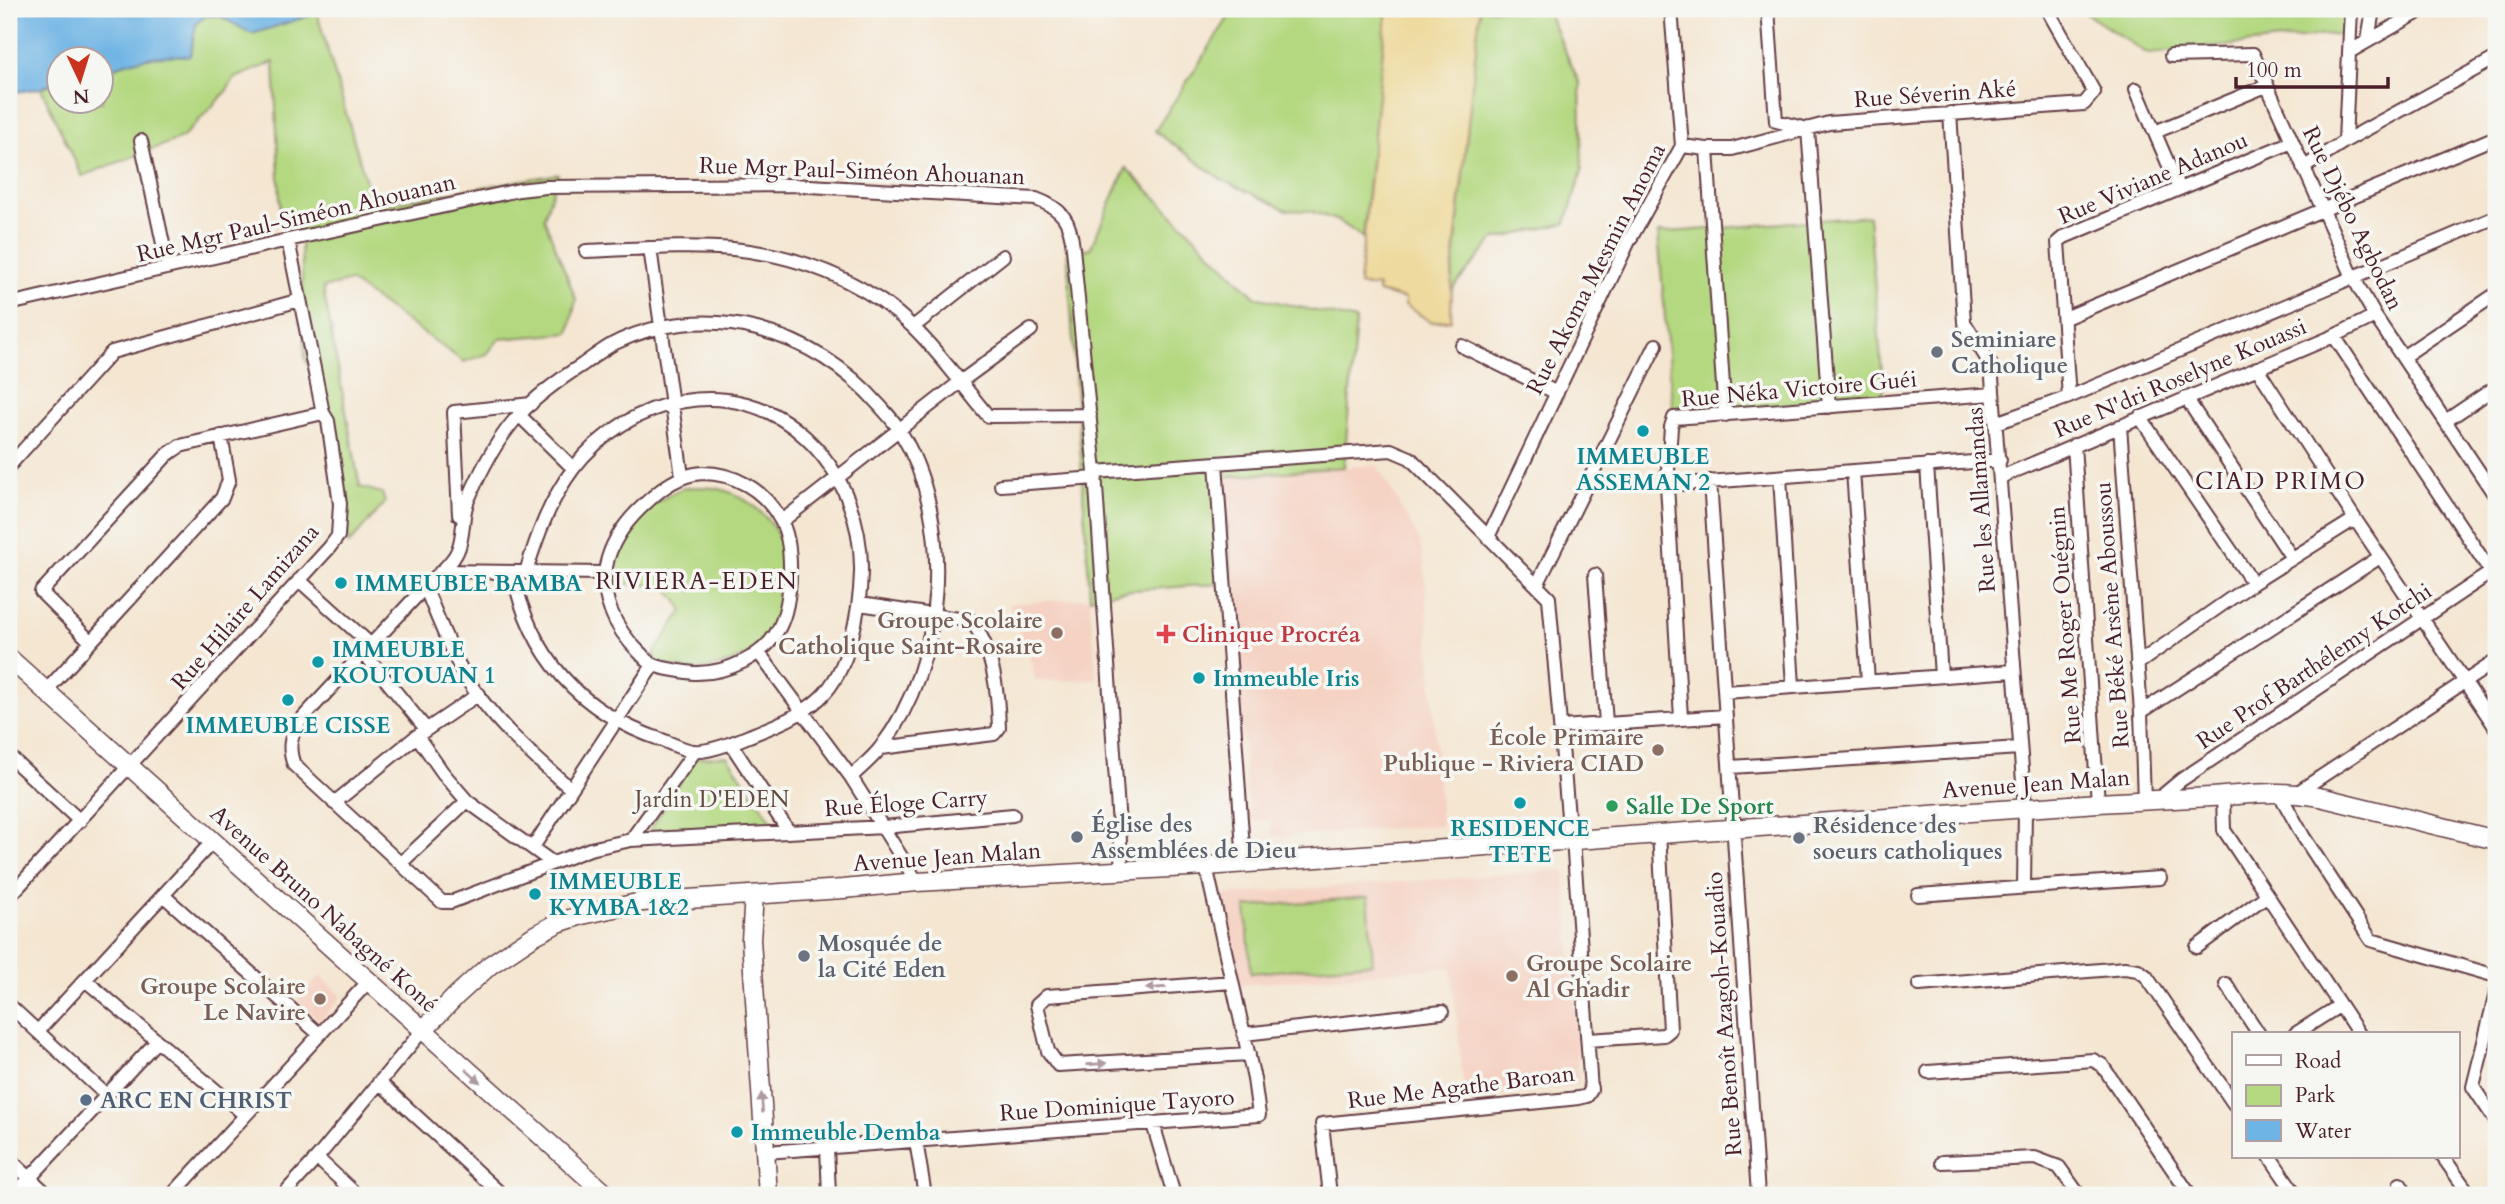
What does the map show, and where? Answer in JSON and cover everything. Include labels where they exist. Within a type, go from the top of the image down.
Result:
[{"type":"main road","name":"Avenue Bruno Nabagné Koné","points":[[9,658],[607,1195]]},
{"type":"main road","name":"Avenue Jean Malan","points":[[422,1031],[490,965],[515,947],[558,923],[607,908],[642,902],[917,882],[1206,866],[2278,791],[2298,792],[2496,841]]},
{"type":"main road","points":[[754,895],[751,940],[768,1195]]},
{"type":"street","name":"Rue Akoma Mesmin Anoma","points":[[1489,535],[1629,241],[1682,146],[1671,9]]},
{"type":"street","points":[[1768,9],[1776,121],[1808,129],[1829,407]]},
{"type":"street","name":"Rue Séverin Aké","points":[[1682,146],[1732,149],[1829,122],[2084,104],[2094,92],[2047,9]]},
{"type":"street","points":[[2345,141],[2351,9]]},
{"type":"street","points":[[2368,41],[2373,9]]},
{"type":"street","points":[[2349,52],[2424,9]]},
{"type":"street","name":"Rue Djébo Agbodan","points":[[2171,56],[2253,54],[2353,277],[2375,316],[2491,480],[2496,497]]},
{"type":"street","points":[[2303,168],[2345,141],[2496,58]]},
{"type":"street","points":[[2155,132],[2266,86]]},
{"type":"street","points":[[2136,89],[2179,189]]},
{"type":"street","name":"Rue les Allamandas","points":[[1950,113],[1964,322],[1991,365],[2025,808],[2024,887]]},
{"type":"street","points":[[2065,318],[2496,137]]},
{"type":"street","points":[[141,141],[168,267]]},
{"type":"street","name":"Rue Viviane Adanou","points":[[2069,397],[2058,242],[2292,142]]},
{"type":"street","points":[[1707,149],[1725,415]]},
{"type":"street","name":"Rue Mgr Paul-Siméon Ahouanan","points":[[9,304],[288,240],[519,190],[546,187],[792,185],[1036,199],[1051,204],[1071,227],[1096,475],[1122,870]]},
{"type":"street","points":[[1996,423],[2069,397],[2496,217]]},
{"type":"street","name":"Rue Hilaire Lamizana","points":[[9,897],[338,536],[340,504],[328,421],[323,413],[288,240]]},
{"type":"street","points":[[650,248],[682,475]]},
{"type":"street","points":[[586,251],[730,248],[761,251],[800,261],[867,291],[913,327],[988,416],[1090,415]]},
{"type":"street","points":[[913,327],[1003,256]]},
{"type":"street","points":[[2404,356],[2496,294]]},
{"type":"street","points":[[9,466],[112,352],[300,300]]},
{"type":"street","name":"Rue N'dri Roselyne Kouassi","points":[[2001,477],[2334,337],[2375,316]]},
{"type":"street","name":"Rue Éloge Carry","points":[[852,777],[881,748],[912,690],[925,654],[934,615],[938,571],[928,499],[900,430],[861,384],[832,361],[805,346],[775,333],[741,325],[709,323],[660,326],[613,344],[557,382],[519,415],[488,460],[466,503],[457,552],[297,724],[290,738],[290,754],[294,765],[442,902],[451,902],[590,849],[631,840],[884,827],[1013,815]]},
{"type":"street","points":[[782,521],[1031,330]]},
{"type":"street","points":[[2334,337],[2494,571]]},
{"type":"street","points":[[1537,585],[1656,345]]},
{"type":"street","points":[[1462,346],[1557,393]]},
{"type":"street","points":[[2257,368],[2496,728]]},
{"type":"street","points":[[2446,420],[2496,387]]},
{"type":"street","name":"Rue Néka Victoire Guéi","points":[[1667,485],[1674,418],[1993,394]]},
{"type":"street","points":[[717,398],[760,408],[794,427],[817,448],[838,477],[859,539],[860,604],[854,632],[832,682],[822,697],[802,712],[731,744],[695,751],[615,722],[581,697],[567,683],[529,627],[519,602],[519,572],[548,511],[573,468],[618,426],[645,411],[671,402],[717,398]]},
{"type":"street","points":[[2186,398],[2292,558]]},
{"type":"street","points":[[460,535],[453,412],[532,404]]},
{"type":"street","points":[[90,641],[41,592],[167,455],[180,446],[323,413]]},
{"type":"street","points":[[519,415],[573,468]]},
{"type":"street","points":[[2140,417],[2253,583]]},
{"type":"street","name":"Rue Béké Arsène Aboussou","points":[[2120,426],[2150,801]]},
{"type":"street","points":[[45,692],[222,498],[229,480],[221,436]]},
{"type":"street","name":"Rue Me Roger Ouégnin","points":[[2074,445],[2098,803]]},
{"type":"street","name":"Rue Me Agathe Baroan","points":[[1001,485],[1216,463],[1391,450],[1410,458],[1549,598],[1591,1090],[1587,1096],[1322,1124],[1330,1195]]},
{"type":"street","points":[[1681,718],[1667,485],[2000,460]]},
{"type":"street","points":[[1216,463],[1244,863]]},
{"type":"street","points":[[1927,465],[1941,676]]},
{"type":"street","points":[[1853,471],[1868,681]]},
{"type":"street","points":[[712,473],[740,481],[763,496],[782,521],[790,560],[790,594],[779,629],[759,653],[721,670],[693,673],[653,665],[623,636],[609,612],[604,572],[614,542],[624,525],[657,492],[682,475],[712,473]]},
{"type":"street","points":[[1780,477],[1793,686]]},
{"type":"street","name":"Rue Benoît Azagoh-Kouadio","points":[[1710,481],[1758,1195]]},
{"type":"street","points":[[2137,664],[2253,583],[2355,519]]},
{"type":"street","points":[[2141,712],[2381,557]]},
{"type":"street","points":[[441,571],[604,572]]},
{"type":"street","name":"Rue Prof Barthélemy Kotchi","points":[[2150,801],[2494,571]]},
{"type":"street","points":[[1595,575],[1606,723]]},
{"type":"street","points":[[299,580],[367,649],[421,732],[443,773],[467,800],[553,863]]},
{"type":"street","points":[[425,587],[460,667],[479,694],[534,759],[570,788]]},
{"type":"street","points":[[860,604],[972,621],[995,676],[999,728],[993,734],[881,748]]},
{"type":"street","points":[[759,653],[852,777],[917,882]]},
{"type":"street","points":[[2298,792],[2496,661]]},
{"type":"street","points":[[533,848],[653,665]]},
{"type":"street","points":[[1725,692],[2014,671]]},
{"type":"street","points":[[334,803],[421,732],[479,694]]},
{"type":"street","points":[[1561,727],[1726,716]]},
{"type":"street","points":[[731,744],[789,832]]},
{"type":"street","points":[[1731,767],[2019,748]]},
{"type":"street","points":[[631,840],[695,751]]},
{"type":"street","points":[[9,755],[80,821]]},
{"type":"street","points":[[2278,791],[2302,836],[2371,940],[2496,976]]},
{"type":"street","points":[[2223,796],[2224,830],[2358,1032]]},
{"type":"street","points":[[401,863],[467,800]]},
{"type":"street","points":[[1588,1041],[1664,1035],[1670,1030],[1659,833]]},
{"type":"street","points":[[38,1031],[212,842]]},
{"type":"street","name":"Rue Dominique Tayoro","points":[[766,1152],[1259,1115],[1244,1054],[1244,1034],[1228,982],[1206,866]]},
{"type":"street","points":[[1918,895],[2160,878]]},
{"type":"street","points":[[164,895],[319,1034]]},
{"type":"street","points":[[2197,947],[2266,896]]},
{"type":"street","points":[[1919,985],[2125,968],[2138,970],[2146,976],[2232,1101]]},
{"type":"street","points":[[85,980],[245,1115]]},
{"type":"street","points":[[172,1195],[368,982]]},
{"type":"street","points":[[1228,982],[1047,996],[1037,1005],[1048,1051],[1058,1065],[1244,1054]]},
{"type":"street","points":[[2226,984],[2258,1032]]},
{"type":"street","points":[[2496,993],[2473,1087],[2496,1121]]},
{"type":"street","points":[[9,1005],[106,1095]]},
{"type":"street","points":[[2298,1032],[2339,1006]]},
{"type":"street","points":[[1244,1034],[1442,1012]]},
{"type":"street","points":[[283,1195],[422,1031]]},
{"type":"street","points":[[14,1195],[157,1041]]},
{"type":"street","points":[[1928,1073],[2093,1060],[2102,1065],[2190,1195]]},
{"type":"street","points":[[379,1082],[502,1195]]},
{"type":"street","points":[[1153,1124],[1174,1195]]},
{"type":"street","points":[[916,1141],[925,1195]]},
{"type":"street","points":[[827,1147],[829,1195]]},
{"type":"street","points":[[317,1158],[356,1195]]},
{"type":"street","points":[[1942,1162],[2035,1158],[2059,1167],[2079,1195]]},
{"type":"street","points":[[2271,1158],[2296,1195]]},
{"type":"street","points":[[2444,1158],[2470,1195]]},
{"type":"street","points":[[9,1159],[48,1195]]},
{"type":"shaded area","points":[[1377,465],[1419,539],[1424,561],[1441,825],[1273,837],[1271,820],[1249,821],[1223,476]]},
{"type":"shaded area","name":"Groupe Scolaire Catholique Saint-Rosaire","points":[[1090,598],[1097,680],[1035,681],[1032,664],[1009,604]]},
{"type":"shaded area","name":"Groupe Scolaire Al Ghadir","points":[[1565,870],[1579,1085],[1465,1099],[1451,967],[1240,985],[1221,895]]},
{"type":"shaded area","name":"Groupe Scolaire Le Navire","points":[[320,976],[342,996],[320,1021],[297,1001]]},
{"type":"green space","points":[[1234,9],[1387,9],[1363,238],[1339,221],[1310,211],[1287,210],[1222,180],[1155,131]]},
{"type":"green space","points":[[1480,9],[1546,9],[1580,84],[1582,171],[1566,223],[1493,240],[1451,291]]},
{"type":"green space","points":[[2079,9],[2347,9],[2346,33],[2148,54]]},
{"type":"green space","points":[[317,13],[373,206],[558,174],[544,218],[576,299],[569,333],[499,339],[487,354],[464,362],[350,281],[323,288],[360,487],[382,493],[385,503],[349,544],[331,420],[305,358],[301,240],[281,225],[274,62],[235,78],[224,94],[182,138],[82,176],[54,116],[116,116],[116,67],[144,58],[190,56],[196,24],[205,16],[220,16],[252,34]]},
{"type":"green space","points":[[46,86],[46,99],[41,88]]},
{"type":"green space","points":[[1126,168],[1255,297],[1356,320],[1344,467],[1223,477],[1232,583],[1120,591],[1090,598],[1067,248],[1090,249]]},
{"type":"green space","points":[[1869,216],[1884,398],[1673,415],[1658,233]]},
{"type":"green space","points":[[686,487],[723,490],[754,506],[776,532],[782,545],[787,576],[786,592],[777,622],[760,646],[729,662],[695,670],[654,660],[655,652],[683,610],[666,587],[611,582],[618,549],[634,523],[657,503]]},
{"type":"green space","name":"Jardin D'EDEN","points":[[727,756],[778,830],[643,841],[695,758]]},
{"type":"green space","points":[[1368,897],[1373,963],[1251,973],[1246,907]]},
{"type":"sand","points":[[1387,9],[1480,9],[1452,274],[1451,320],[1431,322],[1405,305],[1405,299],[1378,292],[1378,287],[1359,285]]},
{"type":"water","points":[[9,9],[331,9],[252,34],[220,16],[205,16],[196,24],[190,56],[144,58],[116,67],[116,46],[46,46],[46,86],[9,93]]},
{"type":"place","name":"Seminiare Catholique","points":[[1937,352]]},
{"type":"place","name":"IMMEUBLE ASSEMAN 2","points":[[1643,431]]},
{"type":"place","name":"IMMEUBLE BAMBA","points":[[341,583]]},
{"type":"place","name":"Groupe Scolaire Catholique Saint-Rosaire","points":[[1057,633]]},
{"type":"place","name":"Clinique Procréa","points":[[1166,634]]},
{"type":"place","name":"IMMEUBLE KOUTOUAN 1","points":[[318,662]]},
{"type":"place","name":"Immeuble Iris","points":[[1199,678]]},
{"type":"place","name":"IMMEUBLE CISSE","points":[[288,700]]},
{"type":"place","name":"École Primaire Publique - Riviera CIAD","points":[[1658,750]]},
{"type":"place","name":"RESIDENCE TETE","points":[[1520,803]]},
{"type":"place","name":"Salle De Sport","points":[[1612,806]]},
{"type":"place","name":"Église des Assemblées de Dieu","points":[[1077,837]]},
{"type":"place","name":"Résidence des soeurs catholiques","points":[[1799,838]]},
{"type":"place","name":"IMMEUBLE KYMBA 1&2","points":[[535,894]]},
{"type":"place","name":"Mosquée de la Cité Eden","points":[[804,956]]},
{"type":"place","name":"Groupe Scolaire Al Ghadir","points":[[1512,976]]},
{"type":"place","name":"Groupe Scolaire Le Navire","points":[[320,999]]},
{"type":"place","name":"ARC EN CHRIST","points":[[86,1100]]},
{"type":"place","name":"Immeuble Demba","points":[[737,1132]]},
{"type":"district","name":"CIAD PRIMO","points":[[2281,481]]},
{"type":"district","name":"RIVIERA-EDEN","points":[[697,581]]}]
